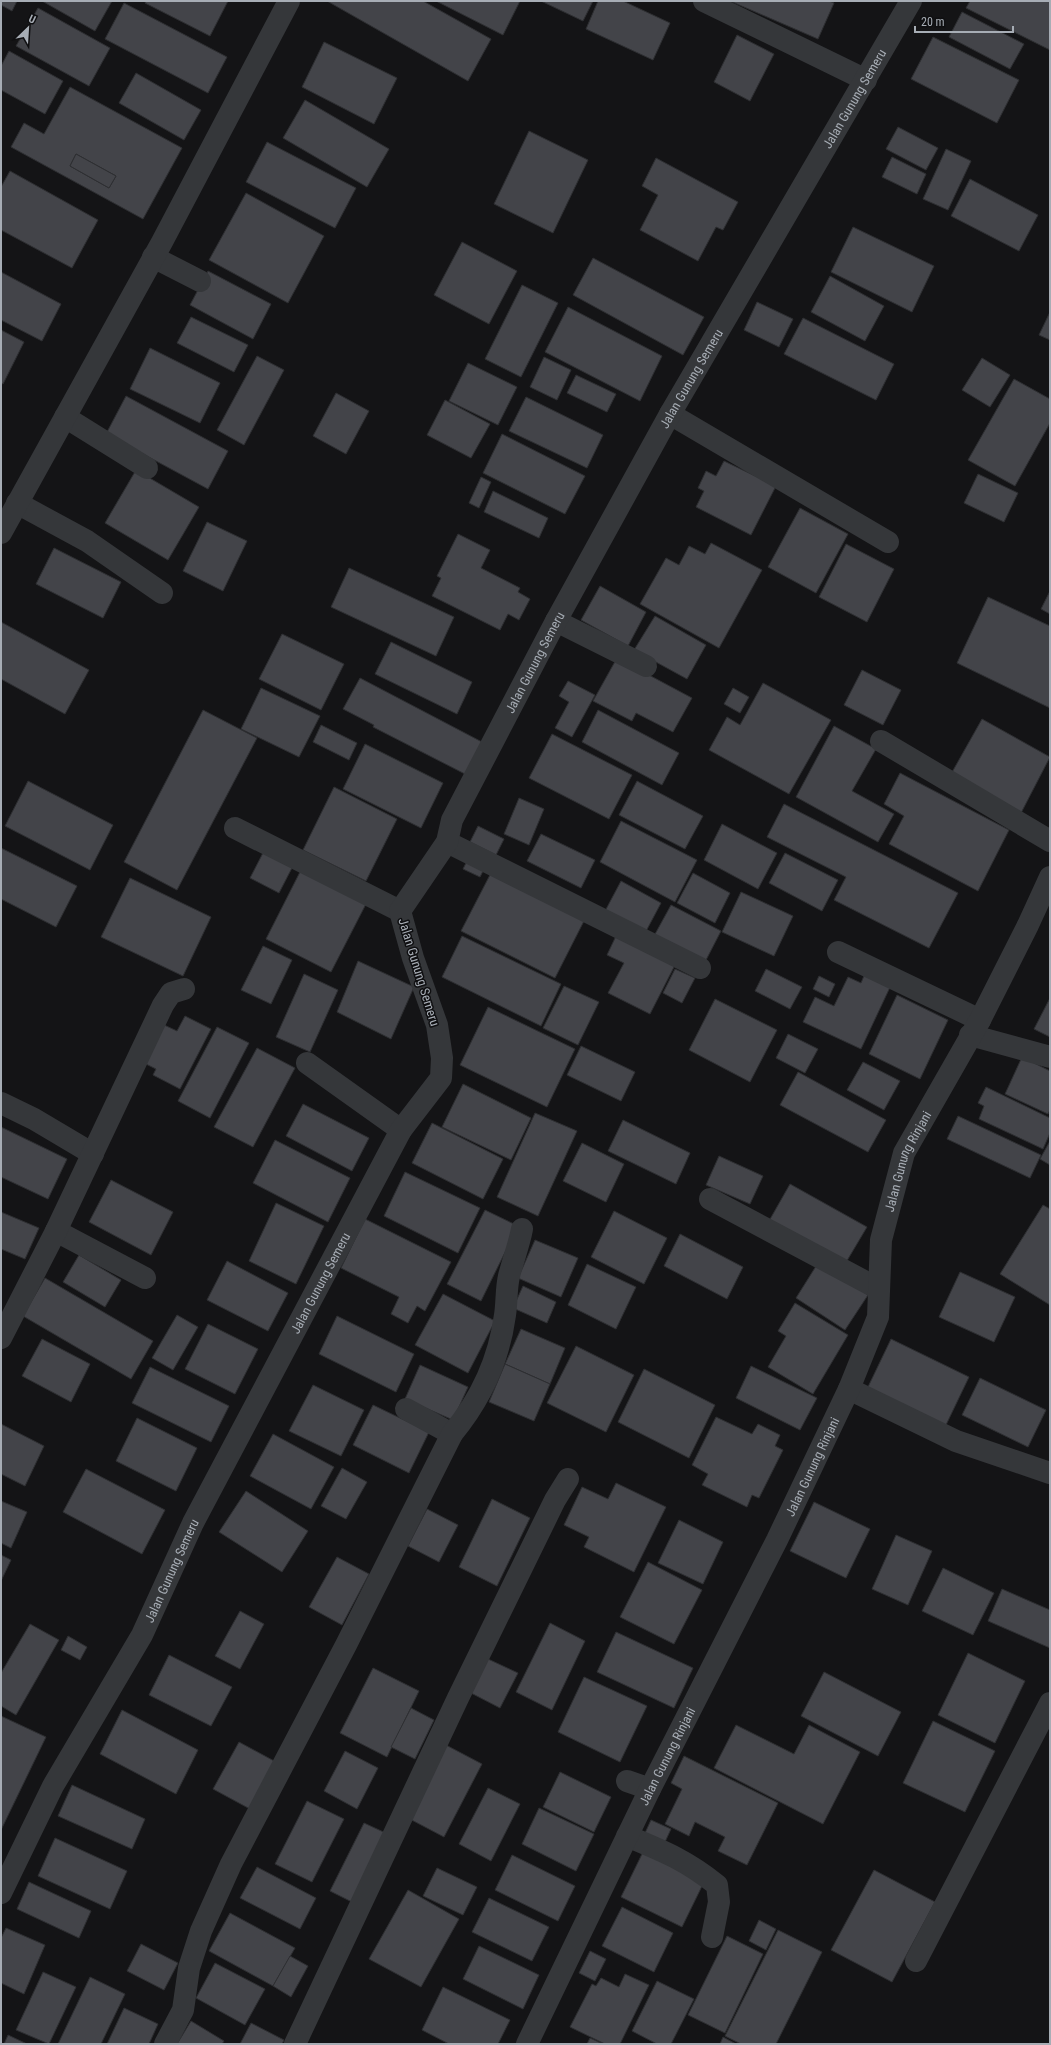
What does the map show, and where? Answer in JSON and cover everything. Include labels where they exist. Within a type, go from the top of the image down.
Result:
[{"type":"street","points":[[1,533],[153,257],[289,1]]},
{"type":"street","points":[[704,1],[866,80]]},
{"type":"street","name":"Jalan Gunung Semeru","points":[[1,1893],[53,1786],[142,1635],[193,1523],[401,1130],[441,1078],[442,1058],[437,1025],[413,958],[400,911],[447,842],[452,820],[556,621],[670,414],[911,1]]},
{"type":"street","points":[[153,257],[200,281]]},
{"type":"street","points":[[670,414],[888,542]]},
{"type":"street","points":[[65,417],[147,468]]},
{"type":"street","points":[[17,504],[87,541],[162,593]]},
{"type":"street","points":[[556,621],[646,666]]},
{"type":"street","points":[[881,741],[1050,841]]},
{"type":"street","points":[[235,828],[400,911]]},
{"type":"street","points":[[447,842],[700,968]]},
{"type":"street","name":"Jalan Gunung Rinjani","points":[[527,2044],[650,1789],[777,1540],[850,1389],[878,1317],[881,1240],[904,1153],[975,1027],[1028,925],[1050,877]]},
{"type":"street","points":[[838,952],[975,1027],[1050,1058]]},
{"type":"street","points":[[1,1338],[56,1231],[163,1005],[172,993],[184,989]]},
{"type":"street","points":[[307,1062],[401,1130]]},
{"type":"street","points":[[1,1103],[34,1119],[92,1154]]},
{"type":"street","points":[[710,1199],[879,1288]]},
{"type":"street","points":[[165,2044],[183,2010],[189,1968],[201,1931],[231,1864],[346,1646],[452,1434],[469,1413],[480,1393],[498,1352],[505,1316],[509,1276],[522,1229]]},
{"type":"street","points":[[56,1231],[145,1278]]},
{"type":"street","points":[[850,1389],[956,1442],[1050,1473]]},
{"type":"street","points":[[406,1409],[452,1434]]},
{"type":"street","points":[[295,2044],[461,1691],[555,1500],[568,1479]]},
{"type":"street","points":[[916,1961],[1050,1703]]},
{"type":"street","points":[[628,1781],[650,1789]]},
{"type":"street","points":[[627,1836],[680,1858],[717,1885],[719,1902],[712,1936]]},
{"type":"building","points":[[1,1],[17,1],[12,11],[1,5]]},
{"type":"building","points":[[42,1],[112,1],[95,31]]},
{"type":"building","points":[[146,1],[228,1],[210,36],[145,3]]},
{"type":"building","points":[[327,1],[423,1],[491,39],[468,81]]},
{"type":"building","points":[[436,1],[520,1],[503,35]]},
{"type":"building","points":[[541,1],[593,1],[583,21]]},
{"type":"building","points":[[598,1],[623,1],[670,23],[653,60],[586,29]]},
{"type":"building","points":[[730,1],[829,1],[834,3],[818,39]]},
{"type":"building","points":[[970,1],[1050,1],[1050,50],[966,8]]},
{"type":"building","points":[[124,3],[227,57],[208,93],[105,39]]},
{"type":"building","points":[[38,8],[110,48],[89,86],[16,46]]},
{"type":"building","points":[[962,12],[1024,44],[1010,69],[949,37]]},
{"type":"building","points":[[737,35],[774,54],[750,101],[714,82]]},
{"type":"building","points":[[933,37],[1019,80],[997,123],[911,79]]},
{"type":"building","points":[[324,42],[397,78],[374,124],[302,87]]},
{"type":"building","points":[[9,51],[63,81],[45,114],[1,90],[1,66]]},
{"type":"building","points":[[136,73],[201,110],[184,140],[119,103]]},
{"type":"building","points":[[70,87],[182,148],[143,219],[11,147],[24,123],[44,134]],"holes":[[[76,154],[116,176],[109,188],[70,166]]]},
{"type":"building","points":[[305,100],[389,149],[367,187],[283,138]]},
{"type":"building","points":[[898,127],[938,148],[926,170],[886,149]]},
{"type":"building","points":[[529,131],[588,160],[553,233],[494,204]]},
{"type":"building","points":[[267,142],[356,188],[335,228],[246,182]]},
{"type":"building","points":[[946,149],[971,161],[948,210],[923,199]]},
{"type":"building","points":[[76,154],[116,176],[109,188],[70,166]]},
{"type":"building","points":[[892,157],[926,174],[917,194],[882,177]]},
{"type":"building","points":[[656,158],[738,202],[723,230],[716,227],[698,261],[640,230],[658,195],[642,186]]},
{"type":"building","points":[[10,171],[98,220],[72,268],[1,230],[1,187]]},
{"type":"building","points":[[970,179],[1038,215],[1019,251],[951,216]]},
{"type":"building","points":[[246,193],[324,236],[288,303],[209,260]]},
{"type":"building","points":[[853,227],[934,266],[912,312],[831,272]]},
{"type":"building","points":[[462,242],[517,271],[489,324],[434,295]]},
{"type":"building","points":[[593,258],[704,317],[683,355],[573,295]]},
{"type":"building","points":[[208,271],[271,304],[253,339],[190,305]]},
{"type":"building","points":[[1,272],[61,304],[42,341],[1,320]]},
{"type":"building","points":[[830,276],[884,306],[865,341],[811,312]]},
{"type":"building","points":[[522,285],[558,303],[521,377],[485,359]]},
{"type":"building","points":[[757,302],[793,319],[779,347],[744,330]]},
{"type":"building","points":[[568,307],[662,356],[640,401],[545,352]]},
{"type":"building","points":[[1050,312],[1050,340],[1039,335]]},
{"type":"building","points":[[191,317],[248,345],[234,372],[177,343]]},
{"type":"building","points":[[803,318],[894,364],[876,400],[784,354]]},
{"type":"building","points":[[1,330],[24,342],[3,384],[1,383]]},
{"type":"building","points":[[150,348],[220,383],[200,423],[130,389]]},
{"type":"building","points":[[257,356],[284,370],[244,445],[217,430]]},
{"type":"building","points":[[544,357],[571,370],[557,400],[530,387]]},
{"type":"building","points":[[982,358],[1010,375],[990,407],[962,390]]},
{"type":"building","points":[[468,363],[517,387],[498,425],[449,401]]},
{"type":"building","points":[[576,375],[616,394],[607,412],[567,393]]},
{"type":"building","points":[[1014,379],[1050,399],[1050,423],[1015,486],[968,460]]},
{"type":"building","points":[[336,393],[369,411],[346,454],[313,436]]},
{"type":"building","points":[[126,396],[228,451],[208,489],[106,434]]},
{"type":"building","points":[[526,397],[603,435],[587,468],[509,431]]},
{"type":"building","points":[[445,400],[490,424],[471,458],[427,435]]},
{"type":"building","points":[[502,434],[585,476],[565,514],[483,473]]},
{"type":"building","points":[[724,461],[776,486],[751,535],[696,507],[704,491],[698,488],[706,471],[716,476]]},
{"type":"building","points":[[136,470],[199,507],[168,560],[105,523]]},
{"type":"building","points":[[978,474],[1018,493],[1004,522],[964,503]]},
{"type":"building","points":[[481,477],[491,482],[479,508],[469,503]]},
{"type":"building","points":[[493,491],[548,518],[539,538],[484,512]]},
{"type":"building","points":[[800,508],[848,534],[816,593],[768,567]]},
{"type":"building","points":[[207,522],[247,541],[223,591],[183,571]]},
{"type":"building","points":[[458,534],[490,550],[481,568],[520,588],[518,592],[530,599],[519,620],[508,614],[500,630],[432,596],[441,578],[437,576]]},
{"type":"building","points":[[711,543],[762,570],[719,648],[640,604],[666,558],[679,565],[689,546],[705,554]]},
{"type":"building","points":[[846,544],[894,569],[867,622],[819,597]]},
{"type":"building","points":[[54,548],[121,582],[103,618],[36,584]]},
{"type":"building","points":[[349,568],[454,617],[436,656],[331,607]]},
{"type":"building","points":[[600,586],[646,612],[628,646],[581,620]]},
{"type":"building","points":[[1050,591],[1050,614],[1041,609]]},
{"type":"building","points":[[988,597],[1050,626],[1050,708],[957,663]]},
{"type":"building","points":[[655,616],[706,645],[687,679],[634,650]]},
{"type":"building","points":[[1,622],[89,670],[65,714],[1,679]]},
{"type":"building","points":[[282,634],[344,664],[321,710],[259,679]]},
{"type":"building","points":[[391,642],[472,682],[457,714],[375,674]]},
{"type":"building","points":[[617,658],[692,698],[673,732],[636,713],[632,721],[593,701]]},
{"type":"building","points":[[862,670],[901,690],[883,725],[844,705]]},
{"type":"building","points":[[360,678],[482,742],[465,774],[373,727],[374,725],[343,709]]},
{"type":"building","points":[[568,681],[595,695],[572,737],[555,728],[569,702],[559,696]]},
{"type":"building","points":[[763,683],[831,720],[789,794],[709,750],[727,717],[740,725]]},
{"type":"building","points":[[261,688],[320,716],[299,757],[241,729]]},
{"type":"building","points":[[733,688],[749,697],[740,713],[724,704]]},
{"type":"building","points":[[203,710],[257,738],[177,890],[124,862]]},
{"type":"building","points":[[598,710],[679,753],[662,785],[582,742]]},
{"type":"building","points":[[982,719],[1050,757],[1021,813],[951,774]]},
{"type":"building","points":[[321,725],[357,743],[349,760],[313,742]]},
{"type":"building","points":[[834,726],[876,749],[852,791],[894,814],[878,842],[796,797]]},
{"type":"building","points":[[552,734],[632,775],[609,819],[529,778]]},
{"type":"building","points":[[365,744],[443,783],[421,828],[343,789]]},
{"type":"building","points":[[900,773],[1009,830],[978,891],[889,844],[904,816],[884,804]]},
{"type":"building","points":[[28,781],[113,825],[90,870],[5,826]]},
{"type":"building","points":[[637,781],[703,816],[685,849],[619,815]]},
{"type":"building","points":[[334,787],[397,819],[366,881],[303,850]]},
{"type":"building","points":[[519,798],[544,809],[529,845],[504,834]]},
{"type":"building","points":[[784,804],[958,893],[929,948],[834,900],[846,877],[767,837]]},
{"type":"building","points":[[621,821],[697,860],[675,902],[600,862]]},
{"type":"building","points":[[722,824],[777,853],[758,889],[704,860]]},
{"type":"building","points":[[478,826],[504,839],[496,855],[470,842]]},
{"type":"building","points":[[541,834],[595,860],[581,888],[527,861]]},
{"type":"building","points":[[1,848],[77,886],[56,927],[1,899]]},
{"type":"building","points":[[265,849],[294,864],[279,893],[250,878]]},
{"type":"building","points":[[785,853],[838,880],[822,911],[769,883]]},
{"type":"building","points":[[469,857],[486,865],[480,877],[463,869]]},
{"type":"building","points":[[302,868],[367,902],[331,972],[266,939]]},
{"type":"building","points":[[493,869],[586,917],[555,978],[461,931]]},
{"type":"building","points":[[693,873],[730,893],[715,923],[677,903]]},
{"type":"building","points":[[130,878],[211,917],[183,976],[101,937]]},
{"type":"building","points":[[621,881],[661,903],[644,935],[604,913]]},
{"type":"building","points":[[741,892],[793,916],[774,956],[722,932]]},
{"type":"building","points":[[671,905],[721,931],[705,962],[654,936]]},
{"type":"building","points":[[462,936],[561,984],[541,1026],[442,977]]},
{"type":"building","points":[[616,936],[675,965],[650,1014],[608,993],[624,963],[607,955]]},
{"type":"building","points":[[263,946],[292,960],[271,1004],[241,990]]},
{"type":"building","points":[[358,961],[414,987],[391,1039],[337,1012]]},
{"type":"building","points":[[675,969],[695,978],[682,1003],[663,993]]},
{"type":"building","points":[[766,969],[802,987],[790,1009],[755,991]]},
{"type":"building","points":[[866,971],[892,983],[861,1049],[803,1022],[815,997],[834,1006],[848,977],[861,983]]},
{"type":"building","points":[[304,974],[338,990],[310,1052],[276,1037]]},
{"type":"building","points":[[819,976],[835,984],[829,997],[813,989]]},
{"type":"building","points":[[564,986],[599,1002],[578,1045],[543,1028]]},
{"type":"building","points":[[897,995],[948,1020],[920,1079],[869,1054]]},
{"type":"building","points":[[1050,998],[1050,1037],[1034,1029]]},
{"type":"building","points":[[715,999],[777,1030],[750,1082],[689,1050]]},
{"type":"building","points":[[488,1007],[575,1049],[547,1107],[460,1065]]},
{"type":"building","points":[[185,1016],[211,1029],[180,1089],[153,1075],[156,1069],[142,1062],[162,1024],[177,1031]]},
{"type":"building","points":[[217,1027],[249,1043],[210,1118],[178,1101]]},
{"type":"building","points":[[788,1034],[818,1049],[805,1073],[776,1058]]},
{"type":"building","points":[[581,1046],[635,1072],[621,1101],[567,1075]]},
{"type":"building","points":[[257,1048],[295,1068],[253,1147],[214,1127]]},
{"type":"building","points":[[1022,1057],[1050,1071],[1050,1110],[1048,1114],[1005,1094]]},
{"type":"building","points":[[863,1062],[900,1081],[884,1110],[847,1090]]},
{"type":"building","points":[[798,1072],[886,1120],[868,1152],[780,1105]]},
{"type":"building","points":[[463,1084],[531,1118],[511,1160],[442,1127]]},
{"type":"building","points":[[986,1087],[1050,1118],[1050,1133],[1043,1149],[979,1119],[984,1106],[978,1103]]},
{"type":"building","points":[[303,1104],[369,1138],[352,1171],[286,1136]]},
{"type":"building","points":[[535,1113],[577,1131],[538,1216],[497,1197]]},
{"type":"building","points":[[958,1116],[1041,1155],[1030,1178],[947,1139]]},
{"type":"building","points":[[623,1120],[690,1153],[676,1184],[608,1151]]},
{"type":"building","points":[[432,1123],[503,1159],[483,1199],[412,1163]]},
{"type":"building","points":[[1,1127],[67,1159],[48,1199],[1,1177]]},
{"type":"building","points":[[275,1140],[350,1178],[328,1222],[253,1183]]},
{"type":"building","points":[[1050,1141],[1050,1165],[1040,1159]]},
{"type":"building","points":[[582,1143],[624,1164],[606,1202],[563,1181]]},
{"type":"building","points":[[719,1156],[763,1176],[750,1204],[706,1185]]},
{"type":"building","points":[[405,1172],[480,1208],[458,1253],[384,1216]]},
{"type":"building","points":[[111,1180],[173,1212],[151,1255],[89,1222]]},
{"type":"building","points":[[790,1184],[867,1227],[845,1264],[769,1221]]},
{"type":"building","points":[[276,1203],[324,1226],[296,1284],[249,1261]]},
{"type":"building","points":[[1043,1205],[1050,1209],[1050,1305],[1000,1274]]},
{"type":"building","points":[[485,1210],[518,1226],[481,1301],[447,1284]]},
{"type":"building","points":[[614,1211],[667,1238],[644,1284],[591,1257]]},
{"type":"building","points":[[1,1212],[39,1228],[25,1259],[1,1249]]},
{"type":"building","points":[[365,1219],[451,1262],[425,1311],[417,1306],[408,1323],[391,1314],[399,1297],[341,1268]]},
{"type":"building","points":[[680,1234],[743,1267],[727,1299],[664,1266]]},
{"type":"building","points":[[535,1240],[578,1258],[561,1297],[518,1278]]},
{"type":"building","points":[[79,1255],[121,1280],[105,1307],[63,1282]]},
{"type":"building","points":[[227,1261],[288,1293],[268,1331],[207,1300]]},
{"type":"building","points":[[818,1263],[868,1295],[845,1330],[796,1298]]},
{"type":"building","points":[[587,1264],[636,1287],[616,1329],[568,1305]]},
{"type":"building","points":[[960,1272],[1015,1297],[994,1342],[939,1317]]},
{"type":"building","points":[[45,1278],[153,1341],[131,1379],[23,1316]]},
{"type":"building","points":[[523,1286],[556,1302],[547,1323],[513,1308]]},
{"type":"building","points":[[443,1294],[495,1321],[468,1373],[415,1345]]},
{"type":"building","points":[[795,1303],[848,1335],[813,1394],[768,1367],[786,1336],[778,1331]]},
{"type":"building","points":[[177,1315],[198,1327],[173,1370],[152,1358]]},
{"type":"building","points":[[337,1316],[414,1354],[396,1392],[319,1354]]},
{"type":"building","points":[[208,1324],[258,1349],[235,1394],[185,1369]]},
{"type":"building","points":[[521,1329],[565,1348],[550,1384],[505,1364]]},
{"type":"building","points":[[42,1339],[90,1364],[71,1402],[22,1376]]},
{"type":"building","points":[[891,1339],[969,1377],[945,1427],[867,1389]]},
{"type":"building","points":[[576,1346],[634,1375],[606,1432],[547,1403]]},
{"type":"building","points":[[505,1364],[550,1384],[534,1421],[489,1402]]},
{"type":"building","points":[[420,1365],[468,1387],[453,1420],[405,1399]]},
{"type":"building","points":[[751,1366],[817,1398],[800,1430],[736,1398]]},
{"type":"building","points":[[150,1367],[229,1406],[211,1442],[132,1403]]},
{"type":"building","points":[[644,1369],[715,1405],[689,1458],[618,1422]]},
{"type":"building","points":[[980,1378],[1046,1410],[1028,1447],[962,1415]]},
{"type":"building","points":[[313,1385],[364,1410],[341,1456],[289,1431]]},
{"type":"building","points":[[373,1405],[429,1432],[409,1473],[353,1445]]},
{"type":"building","points":[[716,1417],[752,1434],[758,1424],[780,1435],[775,1446],[783,1450],[759,1498],[752,1495],[747,1507],[702,1485],[708,1474],[692,1465]]},
{"type":"building","points":[[137,1418],[197,1448],[176,1491],[116,1461]]},
{"type":"building","points":[[1,1424],[44,1446],[25,1486],[1,1474]]},
{"type":"building","points":[[273,1434],[334,1467],[311,1509],[250,1476]]},
{"type":"building","points":[[342,1468],[367,1482],[346,1519],[321,1506]]},
{"type":"building","points":[[86,1469],[165,1510],[142,1554],[63,1512]]},
{"type":"building","points":[[616,1483],[666,1507],[634,1572],[584,1547],[589,1537],[564,1525],[582,1487],[608,1499]]},
{"type":"building","points":[[246,1491],[308,1531],[282,1572],[219,1532]]},
{"type":"building","points":[[492,1499],[530,1518],[497,1586],[459,1567]]},
{"type":"building","points":[[1,1501],[27,1512],[11,1548],[1,1543]]},
{"type":"building","points":[[814,1502],[870,1529],[846,1578],[790,1551]]},
{"type":"building","points":[[427,1509],[458,1525],[439,1562],[408,1546]]},
{"type":"building","points":[[679,1520],[723,1542],[703,1584],[658,1563]]},
{"type":"building","points":[[896,1535],[932,1551],[908,1605],[872,1589]]},
{"type":"building","points":[[1,1555],[11,1560],[1,1581]]},
{"type":"building","points":[[337,1557],[369,1574],[342,1625],[309,1607]]},
{"type":"building","points":[[648,1562],[702,1590],[674,1644],[620,1617]]},
{"type":"building","points":[[943,1568],[994,1593],[973,1635],[922,1611]]},
{"type":"building","points":[[1002,1589],[1050,1610],[1050,1648],[988,1621]]},
{"type":"building","points":[[240,1611],[264,1624],[240,1669],[215,1656]]},
{"type":"building","points":[[550,1623],[585,1641],[552,1710],[516,1692]]},
{"type":"building","points":[[30,1624],[59,1640],[16,1715],[1,1706],[1,1673]]},
{"type":"building","points":[[616,1632],[693,1668],[674,1708],[597,1672]]},
{"type":"building","points":[[68,1636],[87,1647],[80,1660],[61,1650]]},
{"type":"building","points":[[968,1653],[1025,1681],[995,1743],[938,1715]]},
{"type":"building","points":[[169,1655],[232,1687],[211,1726],[149,1695]]},
{"type":"building","points":[[488,1659],[518,1673],[500,1708],[471,1693]]},
{"type":"building","points":[[373,1668],[419,1691],[387,1757],[340,1733]]},
{"type":"building","points":[[824,1672],[901,1712],[878,1756],[801,1716]]},
{"type":"building","points":[[584,1677],[647,1706],[620,1762],[558,1732]]},
{"type":"building","points":[[411,1708],[434,1720],[415,1759],[391,1747]]},
{"type":"building","points":[[122,1710],[198,1750],[176,1794],[100,1754]]},
{"type":"building","points":[[1,1716],[46,1737],[1,1830]]},
{"type":"building","points":[[933,1721],[995,1751],[965,1812],[903,1783]]},
{"type":"building","points":[[736,1725],[794,1754],[809,1725],[860,1752],[823,1824],[714,1768]]},
{"type":"building","points":[[239,1742],[276,1762],[250,1809],[213,1789]]},
{"type":"building","points":[[444,1744],[482,1764],[444,1837],[406,1817]]},
{"type":"building","points":[[345,1751],[378,1768],[357,1809],[324,1791]]},
{"type":"building","points":[[684,1756],[778,1803],[747,1865],[718,1851],[725,1837],[695,1822],[689,1836],[665,1824],[682,1789],[671,1783]]},
{"type":"building","points":[[560,1772],[611,1797],[594,1832],[543,1807]]},
{"type":"building","points":[[72,1785],[145,1819],[132,1849],[58,1816]]},
{"type":"building","points":[[488,1788],[520,1804],[491,1861],[459,1844]]},
{"type":"building","points":[[307,1801],[344,1819],[312,1882],[275,1864]]},
{"type":"building","points":[[539,1808],[594,1834],[576,1871],[522,1844]]},
{"type":"building","points":[[651,1820],[671,1829],[665,1842],[645,1833]]},
{"type":"building","points":[[364,1823],[390,1835],[356,1904],[330,1891]]},
{"type":"building","points":[[55,1838],[127,1871],[110,1909],[38,1876]]},
{"type":"building","points":[[643,1852],[704,1882],[682,1927],[621,1897]]},
{"type":"building","points":[[512,1855],[575,1886],[558,1921],[495,1890]]},
{"type":"building","points":[[257,1867],[316,1898],[300,1929],[240,1898]]},
{"type":"building","points":[[437,1868],[477,1887],[463,1915],[423,1896]]},
{"type":"building","points":[[874,1870],[935,1902],[892,1982],[831,1950]]},
{"type":"building","points":[[29,1882],[91,1911],[79,1938],[17,1909]]},
{"type":"building","points":[[408,1890],[459,1919],[421,1987],[369,1959]]},
{"type":"building","points":[[489,1898],[549,1927],[532,1961],[472,1932]]},
{"type":"building","points":[[622,1907],[673,1933],[654,1972],[602,1946]]},
{"type":"building","points":[[230,1913],[295,1948],[273,1986],[209,1951]]},
{"type":"building","points":[[759,1920],[776,1929],[766,1950],[749,1941]]},
{"type":"building","points":[[6,1928],[45,1945],[24,1994],[1,1983],[1,1938]]},
{"type":"building","points":[[778,1930],[822,1952],[776,2044],[741,2044],[725,2036]]},
{"type":"building","points":[[727,1936],[763,1954],[725,2033],[688,2015]]},
{"type":"building","points":[[141,1944],[178,1963],[164,1990],[127,1971]]},
{"type":"building","points":[[479,1946],[539,1975],[523,2009],[463,1979]]},
{"type":"building","points":[[590,1951],[606,1959],[595,1981],[579,1973]]},
{"type":"building","points":[[290,1956],[308,1966],[291,1997],[273,1986]]},
{"type":"building","points":[[215,1963],[265,1989],[245,2025],[196,1998]]},
{"type":"building","points":[[43,1972],[76,1987],[49,2044],[16,2030]]},
{"type":"building","points":[[625,1974],[649,1985],[620,2044],[605,2044],[570,2027],[592,1984],[596,1986],[601,1978],[619,1987]]},
{"type":"building","points":[[90,1977],[125,1994],[101,2044],[58,2044]]},
{"type":"building","points":[[657,1981],[694,1999],[671,2044],[657,2044],[632,2031]]},
{"type":"building","points":[[443,1987],[510,2020],[498,2044],[449,2044],[422,2030]]},
{"type":"building","points":[[124,2008],[158,2024],[149,2044],[107,2044]]},
{"type":"building","points":[[191,2021],[224,2041],[222,2044],[177,2044]]},
{"type":"building","points":[[251,2023],[284,2040],[282,2044],[240,2044]]},
{"type":"building","points":[[8,2035],[27,2044],[4,2044]]},
{"type":"building","points":[[723,2037],[736,2044],[720,2044]]},
{"type":"building","points":[[590,2038],[603,2044],[587,2044]]}]
